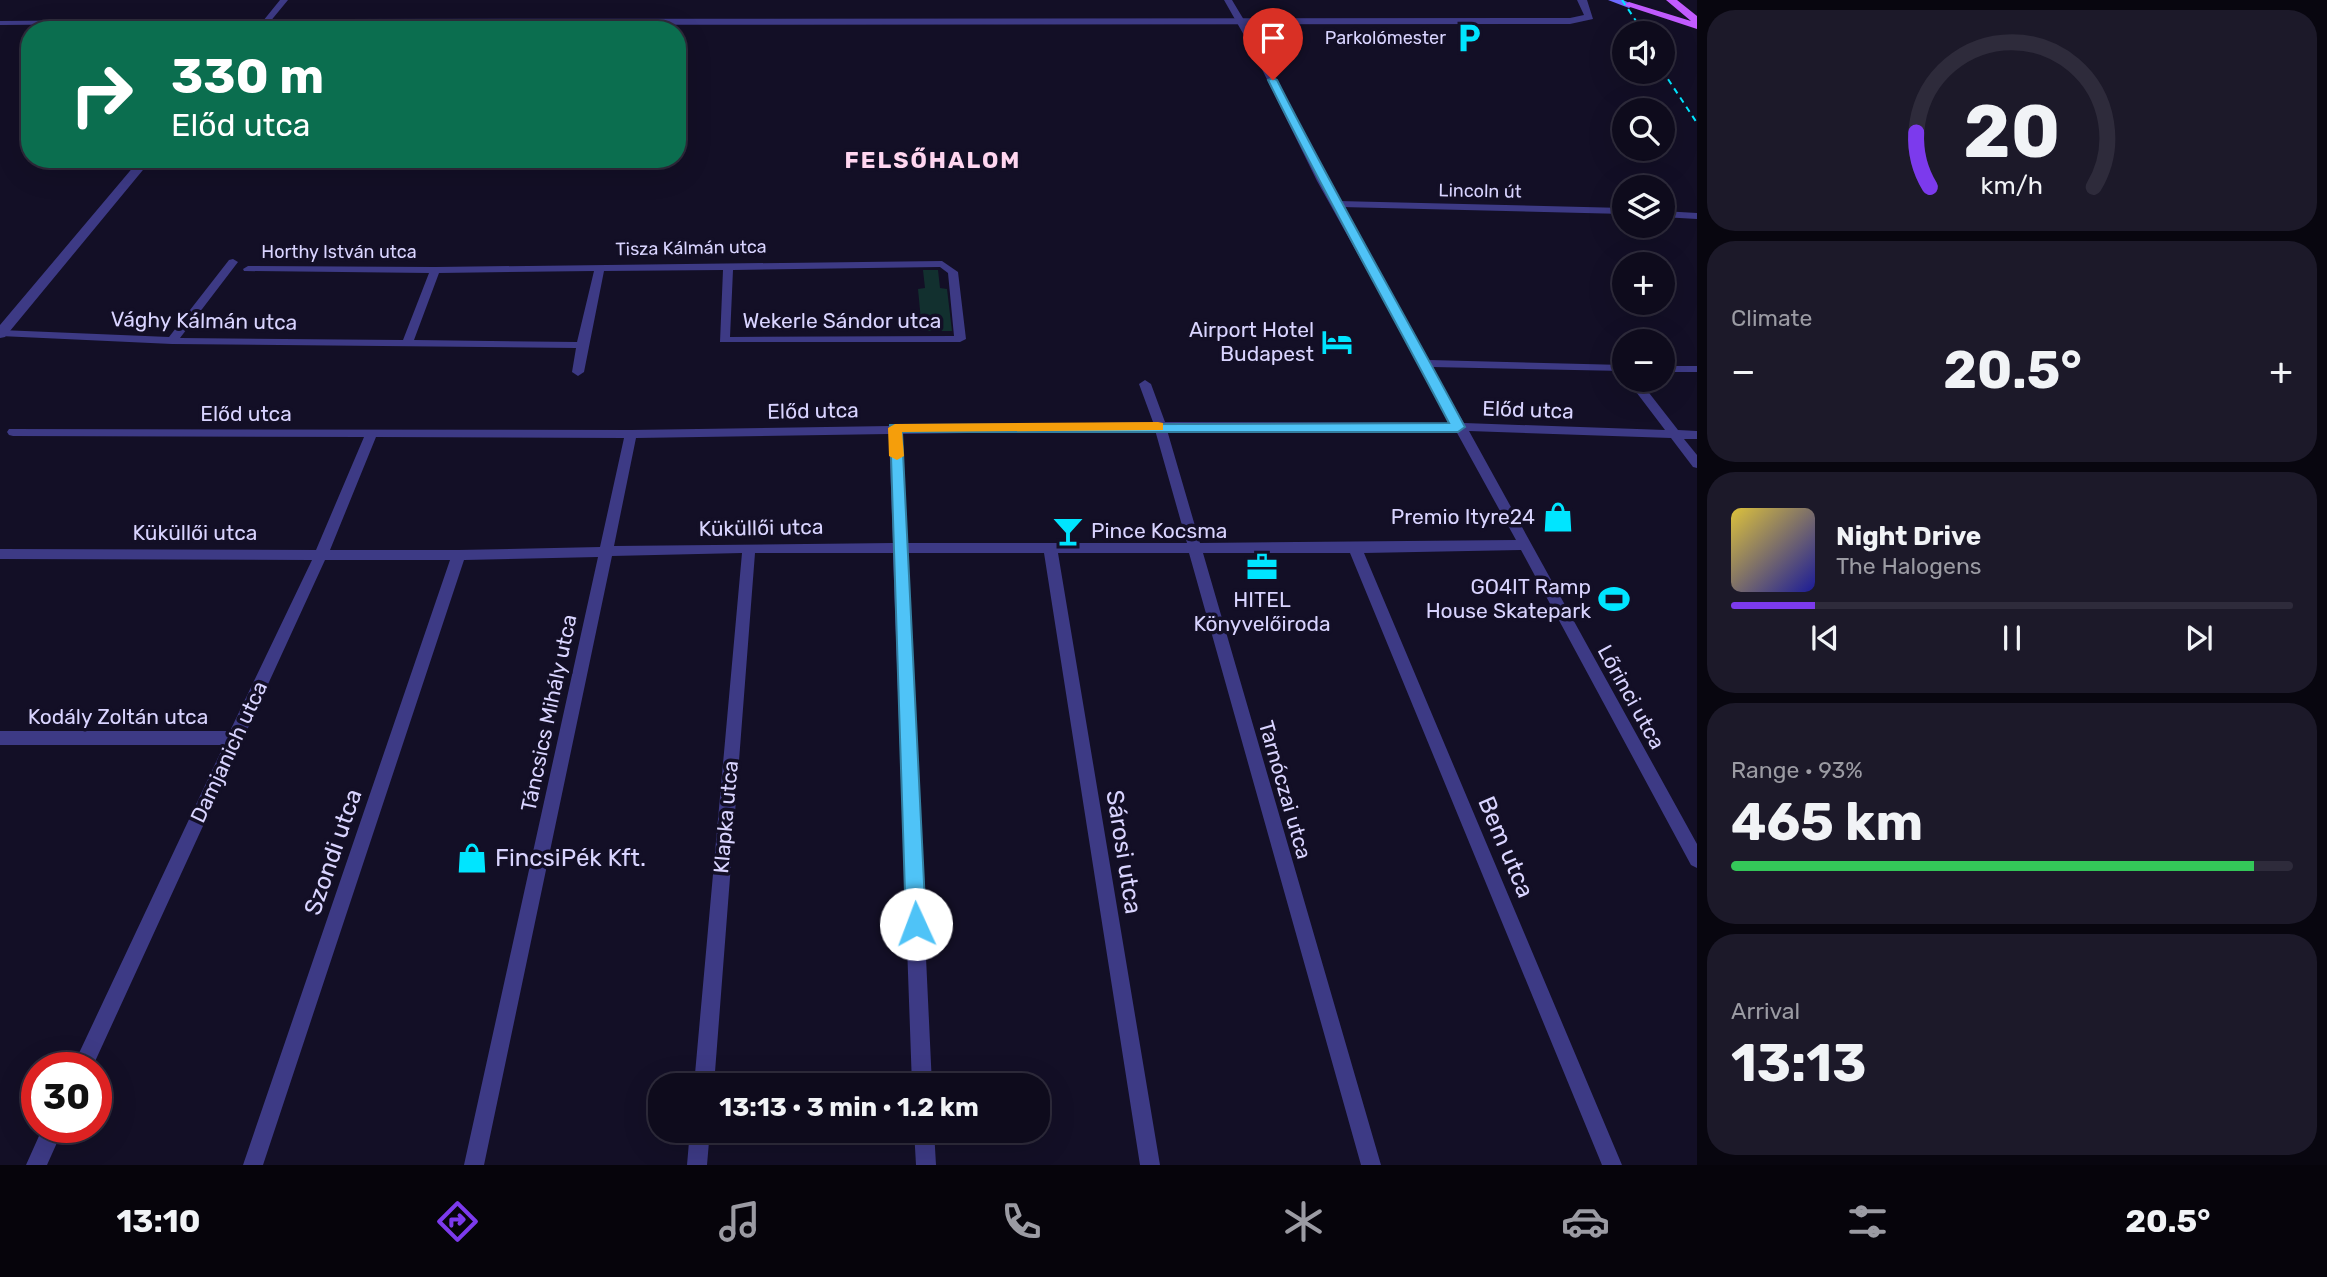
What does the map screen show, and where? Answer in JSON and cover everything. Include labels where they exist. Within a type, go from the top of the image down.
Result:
[{"type":"main road","points":[[1613,0],[1697,26]]},
{"type":"main road","points":[[1629,5],[1643,0]]},
{"type":"main road","points":[[1650,0],[1673,21]]},
{"type":"main road","points":[[1671,0],[1697,21]]},
{"type":"main road","points":[[1629,5],[1670,21]]},
{"type":"main road","points":[[1675,23],[1697,37]]},
{"type":"street","points":[[267,21],[284,0]]},
{"type":"street","name":"Lőrinci utca","points":[[1228,0],[1242,21],[1335,204],[1697,860]]},
{"type":"street","points":[[686,24],[1585,20],[1590,13],[1582,0]]},
{"type":"street","points":[[247,21],[272,14]]},
{"type":"street","points":[[0,23],[21,23]]},
{"type":"street","points":[[1,333],[138,168]]},
{"type":"street","name":"Lincoln út","points":[[1335,204],[1612,211]]},
{"type":"street","points":[[1675,215],[1697,216]]},
{"type":"street","points":[[172,341],[233,262]]},
{"type":"street","name":"Tisza Kálmán utca","points":[[435,270],[728,265],[947,265],[953,272],[960,339]]},
{"type":"street","name":"Wekerle Sándor utca","points":[[728,265],[724,340],[960,339]]},
{"type":"street","points":[[578,372],[600,267]]},
{"type":"street","name":"Horthy István utca","points":[[248,269],[435,270],[407,344]]},
{"type":"street","name":"Vághy Kálmán utca","points":[[1,333],[172,341],[582,345]]},
{"type":"street","points":[[1425,363],[1612,368]]},
{"type":"street","points":[[1675,369],[1697,369]]},
{"type":"street","name":"Tarnóczai utca","points":[[1145,384],[1160,426],[1371,1165]]},
{"type":"street","points":[[1642,392],[1697,464]]},
{"type":"street","name":"Előd utca","points":[[13,432],[631,434],[1160,426],[1458,427],[1697,435]]},
{"type":"street","points":[[895,428],[922,1073]]},
{"type":"street","name":"Táncsics Mihály utca","points":[[474,1165],[631,434]]},
{"type":"street","name":"Damjanich utca","points":[[89,1052],[321,554],[371,435]]},
{"type":"street","name":"Küküllői utca","points":[[0,554],[460,555],[606,554],[749,548],[1355,548],[1524,545]]},
{"type":"street","name":"Klapka utca","points":[[705,1073],[749,548]]},
{"type":"street","name":"Sárosi utca","points":[[1050,548],[1150,1165]]},
{"type":"street","name":"Bem utca","points":[[1355,548],[1612,1165]]},
{"type":"street","name":"Szondi utca","points":[[253,1165],[460,555]]},
{"type":"street","name":"Kodály Zoltán utca","points":[[0,738],[235,738]]},
{"type":"street","points":[[36,1165],[46,1143]]},
{"type":"street","points":[[697,1165],[699,1143]]},
{"type":"street","points":[[925,1143],[926,1165]]},
{"type":"green space","points":[[923,270],[938,270],[940,288],[947,289],[952,331],[922,331],[918,289],[925,288]]},
{"type":"railway","points":[[1622,0],[1636,21]]},
{"type":"railway","points":[[1671,84],[1697,123]]},
{"type":"slow traffic","points":[[897,456],[895,428],[1158,426]]},
{"type":"place","name":"Parkolómester","points":[[1469,38]]},
{"type":"place","name":"Airport Hotel Budapest","points":[[1337,342]]},
{"type":"place","name":"Premio Ityre24","points":[[1558,517]]},
{"type":"place","name":"Pince Kocsma","points":[[1068,531]]},
{"type":"place","name":"HITEL Könyvelőiroda","points":[[1262,567]]},
{"type":"place","name":"GO4IT Ramp House Skatepark","points":[[1614,599]]},
{"type":"place","name":"FincsiPék Kft.","points":[[472,858]]},
{"type":"district","name":"FELSŐHALOM","points":[[933,160]]},
{"type":"route","points":[[916,924],[895,428],[1458,427],[1384,287],[1335,204],[1273,80]]}]
